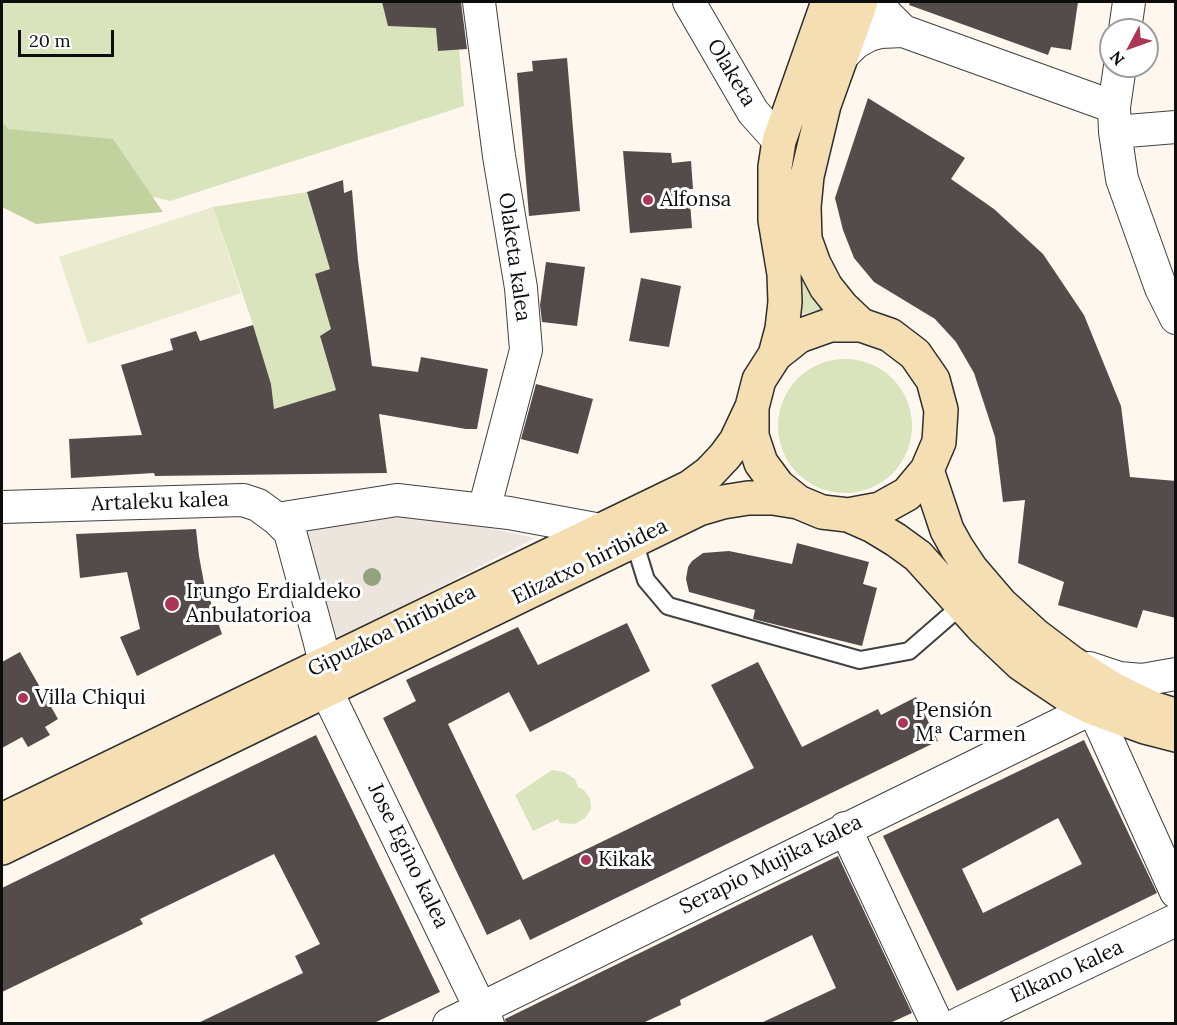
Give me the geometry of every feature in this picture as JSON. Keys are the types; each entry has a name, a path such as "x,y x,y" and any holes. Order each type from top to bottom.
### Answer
{"main road":[{"path":"776,355 785,302 784,274 775,220 775,167 779,141 828,2"},
{"path":"861,2 824,105 807,176 804,207 805,239 814,264 826,287 861,326"},
{"name":"Elizatxo hiribidea","path":"798,502 777,486 761,463 752,436 752,407 759,380 776,355 800,336 830,325 861,326 890,335 915,354 933,380 941,410 939,442 927,470 907,494 880,509 848,515"},
{"name":"Gipuzkoa hiribidea","path":"2,848 601,530 690,487 709,473 736,441 752,407"},
{"path":"927,470 947,530 971,569 1010,612 1072,663 1152,708 1176,715"},
{"name":"Elizatxo hiribidea","path":"326,677 634,541 699,509 748,498 773,498 798,502 822,512 848,515 873,526 918,556 962,605 1021,664 1067,695 1093,708 1145,727 1176,735"},
{"name":"Gipuzkoa hiribidea","path":"2,820 326,677"}],"street":[{"name":"Olaketa kalea","path":"479,2 499,156 521,288 525,350 484,510"},
{"name":"Olaketa","path":"689,2 753,111 779,141"},
{"path":"879,2 885,13 903,31 1114,119 1176,127"},
{"path":"1127,18 1129,2"},
{"path":"843,55 869,35 903,31"},
{"path":"1119,78 1114,119 1122,179 1161,288 1176,318"},
{"name":"Artaleku kalea","path":"2,507 243,500 258,505 290,532 308,595 326,677"},
{"path":"277,519 397,500 484,510 601,530"},
{"path":"1072,663 1119,678 1143,680 1176,674"},
{"name":"Jose Egino kalea","path":"326,677 485,1016"},
{"path":"1093,708 1176,892"},
{"name":"Serapio Mujika kalea","path":"449,1023 485,1016 845,828 1093,708"},
{"path":"845,828 937,1023"},
{"name":"Elkano kalea","path":"958,1023 1176,920"}],"lane":[{"path":"634,541 646,580 668,606 860,660 909,651 962,605"}],"green space":[{"path":"2,2 455,2 464,106 170,201 27,166 2,141"},
{"path":"2,122 8,129 113,139 163,212 36,224 2,207"},
{"path":"307,192 330,269 315,274 331,329 320,337 336,390 274,409 271,384 213,207"},
{"path":"213,207 241,293 88,344 59,257"},
{"path":"800,272 804,282 823,309 800,315"},
{"path":"845,359 871,364 892,379 907,400 912,426 907,452 892,473 871,488 845,493 819,488 798,473 783,452 778,426 783,400 798,379 819,364"},
{"path":"552,770 564,772 575,779 578,787 584,790 590,798 591,809 585,818 575,824 560,823 558,819 533,831 515,795"}],"shaded area":[{"path":"437,516 535,538 333,642 297,532 359,518"}],"building":[{"path":"382,2 461,2 467,49 438,51 436,28 388,26"},
{"path":"910,2 1078,2 1071,50 1051,47 1048,55 909,5"},
{"path":"567,58 580,211 529,216 517,73 533,71 532,61"},
{"path":"868,98 965,158 951,179 994,209 1043,254 1084,315 1121,406 1130,477 1176,481 1176,618 1143,610 1137,628 1058,605 1064,582 1018,563 1025,500 1003,502 995,437 974,373 956,342 935,319 874,282 854,258 843,230 835,198"},
{"name":"Alfonsa","path":"623,151 671,153 672,163 691,161 693,189 689,189 692,228 630,233"},
{"path":"343,180 344,193 352,190 358,260 372,366 418,372 421,357 488,369 477,429 379,414 387,473 155,476 154,473 71,478 69,439 142,435 121,365 173,350 170,339 196,331 200,341 253,325 271,384 274,409 336,390 320,336 331,329 315,274 330,269 307,192"},
{"path":"546,262 585,267 577,326 542,322 540,305"},
{"path":"641,278 681,286 669,347 629,341"},
{"path":"536,384 593,399 578,454 521,439"},
{"name":"Irungo Erdialdeko Anbulatorioa","path":"196,529 204,583 222,634 137,676 120,637 140,629 127,572 80,578 76,534"},
{"path":"797,543 869,562 863,584 877,588 862,646 753,619 755,610 689,592 686,579 688,567 703,553 729,551 792,564"},
{"path":"627,623 650,671 530,732 509,692 448,724 523,880 754,768 711,685 758,662 802,747 878,709 881,715 916,697 938,741 530,940 520,919 487,935 383,718 416,701 406,680 518,627 538,665"},
{"name":"Villa Chiqui","path":"20,652 58,719 45,727 50,735 28,747 22,737 2,748 2,662"},
{"path":"316,735 440,992 374,1023 198,1023 303,973 295,956 320,944 274,854 140,919 143,924 2,992 2,888"},
{"path":"1084,740 1157,893 957,991 883,836","holes":["1058,818 1082,864 983,913 962,869"]},
{"path":"838,856 912,1013 890,1023 761,1023 836,988 812,935 680,1000 681,1005 643,1023 506,1023 505,1019"}],"place":[{"name":"Alfonsa","path":"648,200"},
{"name":"Irungo Erdialdeko Anbulatorioa","path":"172,604"},
{"name":"Villa Chiqui","path":"23,698"},
{"name":"Pensión Mª Carmen","path":"903,723"},
{"name":"Kikak","path":"586,860"}]}
